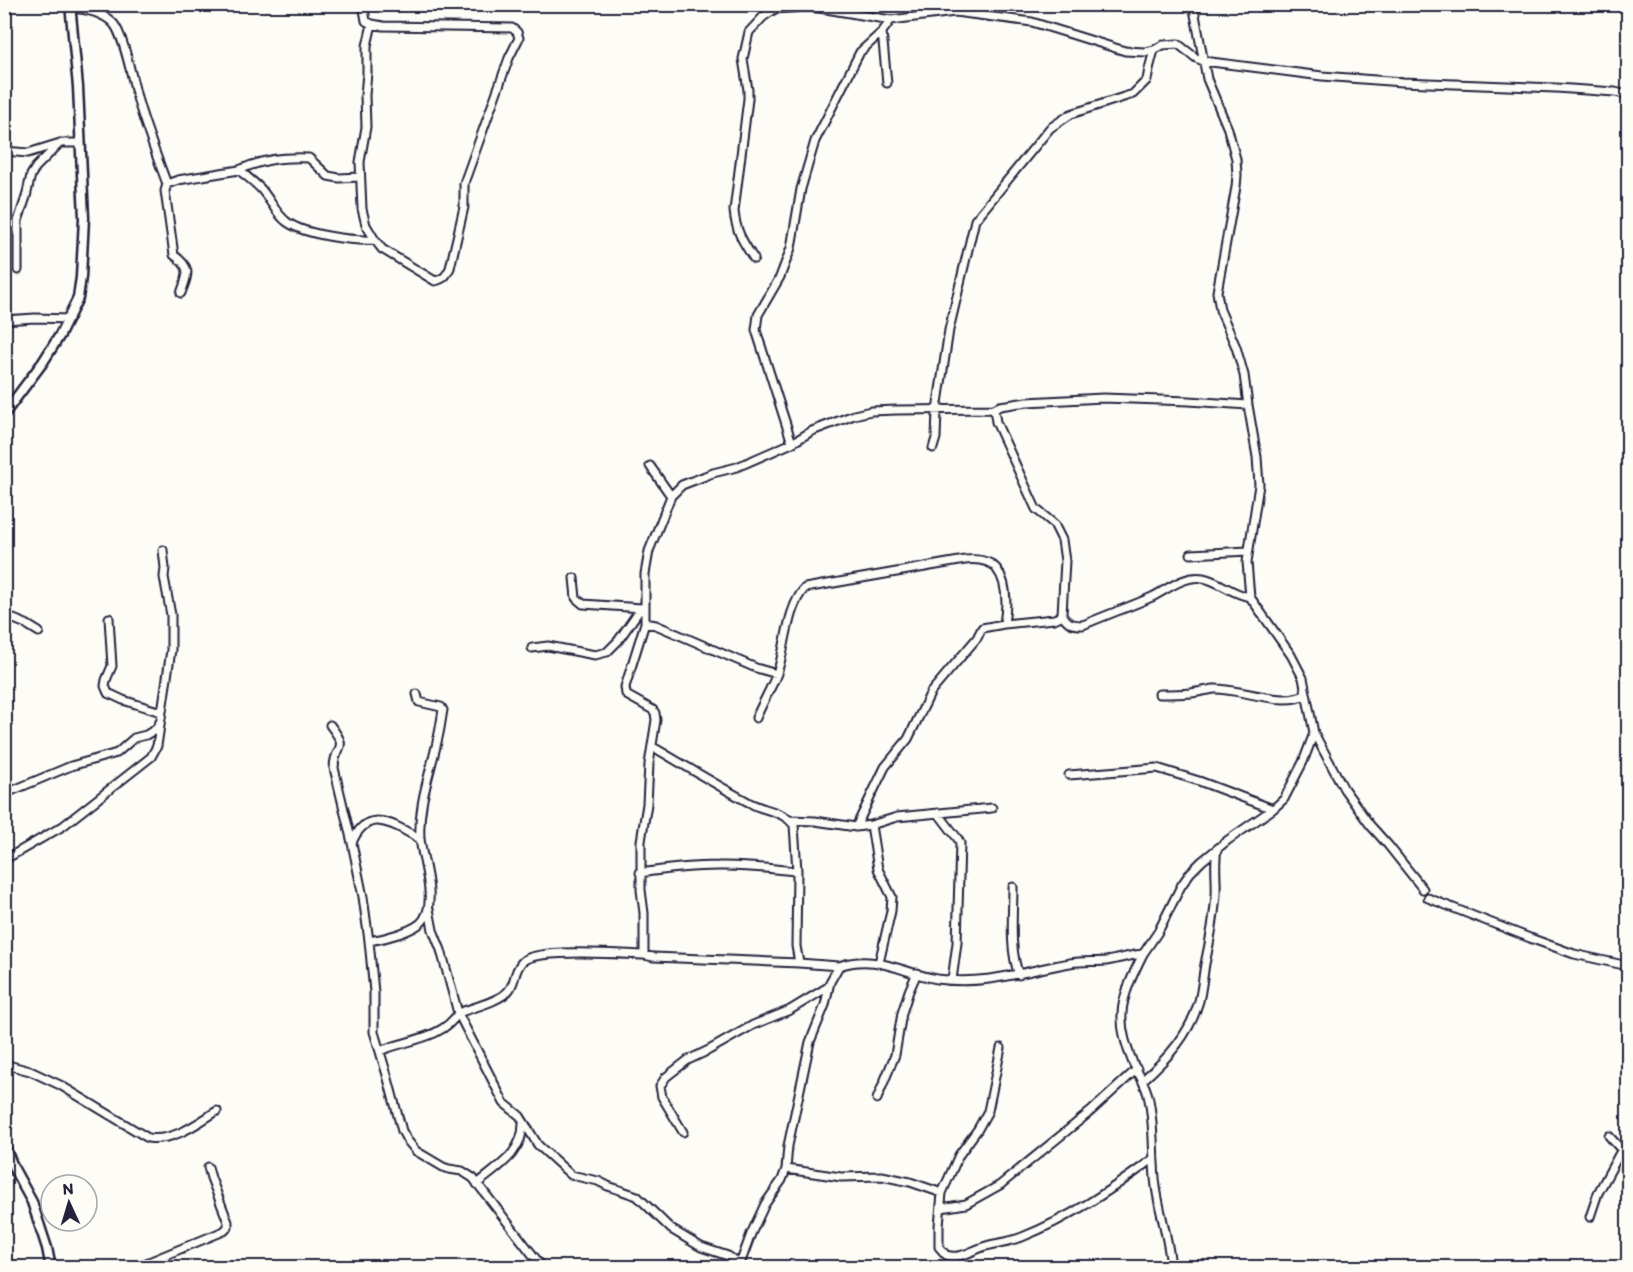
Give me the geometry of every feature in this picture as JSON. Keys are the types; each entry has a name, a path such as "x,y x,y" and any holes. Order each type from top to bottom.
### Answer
{"street":[{"path":"363,4 366,21 372,24 512,28 517,32 519,38 509,58 464,183 464,207 450,268 446,276 435,281 382,249 366,225 362,209 360,162 366,127 367,46 372,24"},
{"path":"1193,4 1207,79 1228,129 1236,159 1236,187 1217,292 1220,310 1241,360 1257,457 1259,485 1247,561 1250,597 1291,655 1303,678 1314,733 1344,789 1370,825 1423,889"},
{"path":"4,414 43,362 69,319 78,298 84,218 78,87 70,6 107,17 116,25 139,104 167,184 165,191 174,255 187,268 187,276 181,293"},
{"path":"754,259 738,234 734,211 748,99 743,59 749,32 763,17 775,9 807,7 891,20 955,12 1032,22 1125,51 1145,52 1163,45 1178,44 1203,61 1322,76 1402,82 1556,88 1629,95"},
{"path":"792,443 756,330 758,315 780,277 792,248 801,189 815,141 860,52 882,32 891,20"},
{"path":"882,32 887,83"},
{"path":"933,448 949,330 975,220 1050,128 1071,114 1133,94 1147,80 1154,50"},
{"path":"4,151 28,153 60,143 80,144"},
{"path":"18,270 18,221 31,175 60,143"},
{"path":"167,184 178,180 239,170 257,162 289,158 309,158 328,176 360,177"},
{"path":"239,170 261,190 286,222 340,238 375,240"},
{"path":"4,320 69,319"},
{"path":"644,955 644,913 640,890 641,841 656,720 655,713 626,694 625,687 645,623 643,608 649,551 671,496 682,485 737,467 792,443 812,431 871,411 994,409 1027,402 1103,398 1248,405"},
{"path":"994,409 996,422 1036,509 1053,524 1062,540 1065,561 1062,614 1067,622 1073,625 1083,625 1184,580 1197,578 1205,578 1239,595 1250,597"},
{"path":"650,466 671,496"},
{"path":"4,860 63,826 151,758 158,746 171,650 171,615 164,577 163,550"},
{"path":"1191,554 1248,551"},
{"path":"756,718 777,674 786,634 799,594 809,586 821,586 974,559 996,567 1001,579 1006,608 1004,624"},
{"path":"574,578 576,598 583,604 643,608"},
{"path":"532,648 548,646 595,655 602,654 618,641 643,608"},
{"path":"856,827 885,767 908,739 931,692 977,639 982,628 1054,619 1062,614"},
{"path":"4,615 39,632"},
{"path":"109,618 112,666 105,686 108,693 161,712"},
{"path":"645,623 756,668 777,674"},
{"path":"1159,694 1191,693 1216,689 1275,699 1301,697 1306,694"},
{"path":"417,694 419,702 441,706 443,710 425,788 420,819 420,839 428,882 429,909 433,930 441,950 458,1013 504,1103 523,1120 538,1145 571,1175 597,1181 637,1196 671,1229 701,1247 728,1256 741,1266 751,1234 765,1204 782,1180 786,1169 788,1146 810,1042 825,1005 828,987 839,966"},
{"path":"4,794 71,766 117,753 134,738 156,729 160,722"},
{"path":"330,725 341,742 334,768 363,897 374,992 373,1024 402,1131 420,1154 443,1167 457,1169 468,1174 543,1268"},
{"path":"1171,1268 1170,1250 1163,1225 1153,1159 1152,1114 1147,1088 1128,1047 1122,1025 1122,1013 1128,990 1143,954 1158,932 1190,873 1238,832 1280,803 1289,791 1314,733"},
{"path":"653,747 754,805 782,815 794,825 797,871 796,946 799,963"},
{"path":"1069,775 1157,768 1273,809"},
{"path":"790,820 856,827 872,825 897,817 992,808"},
{"path":"938,813 960,843 957,943 952,980"},
{"path":"352,843 355,834 371,821 395,825 420,839"},
{"path":"872,825 878,869 892,897 879,963"},
{"path":"1143,1080 1175,1049 1199,1003 1212,928 1217,849"},
{"path":"640,873 673,868 718,866 797,871"},
{"path":"1013,887 1013,943 1018,975"},
{"path":"1428,898 1563,950 1629,966"},
{"path":"369,941 416,927 423,922 429,909"},
{"path":"380,1051 393,1045 414,1041 444,1028 453,1021 458,1013 490,1002 509,990 516,969 521,962 535,955 574,953 644,955 839,966 855,962 879,963 935,978 952,980 996,979 1070,963 1105,961 1143,954"},
{"path":"877,1099 895,1055 902,1013 917,973"},
{"path":"683,1132 662,1097 660,1086 666,1077 688,1060 753,1025 790,1010 828,987"},
{"path":"1001,1048 988,1111 959,1155 942,1193 939,1247 946,1255 959,1256 1019,1238 1050,1225 1106,1193 1153,1159"},
{"path":"4,1064 30,1071 60,1085 148,1137 156,1139 173,1136 217,1111"},
{"path":"941,1208 966,1204 1000,1185 1090,1112 1137,1069"},
{"path":"477,1184 508,1160 516,1149 521,1137 523,1120"},
{"path":"1609,1136 1629,1157"},
{"path":"1590,1217 1598,1193 1629,1138"},
{"path":"4,1145 32,1202 51,1268"},
{"path":"134,1268 224,1231 228,1227 208,1167"},
{"path":"786,1169 841,1177 882,1176 910,1182 942,1193"}]}
